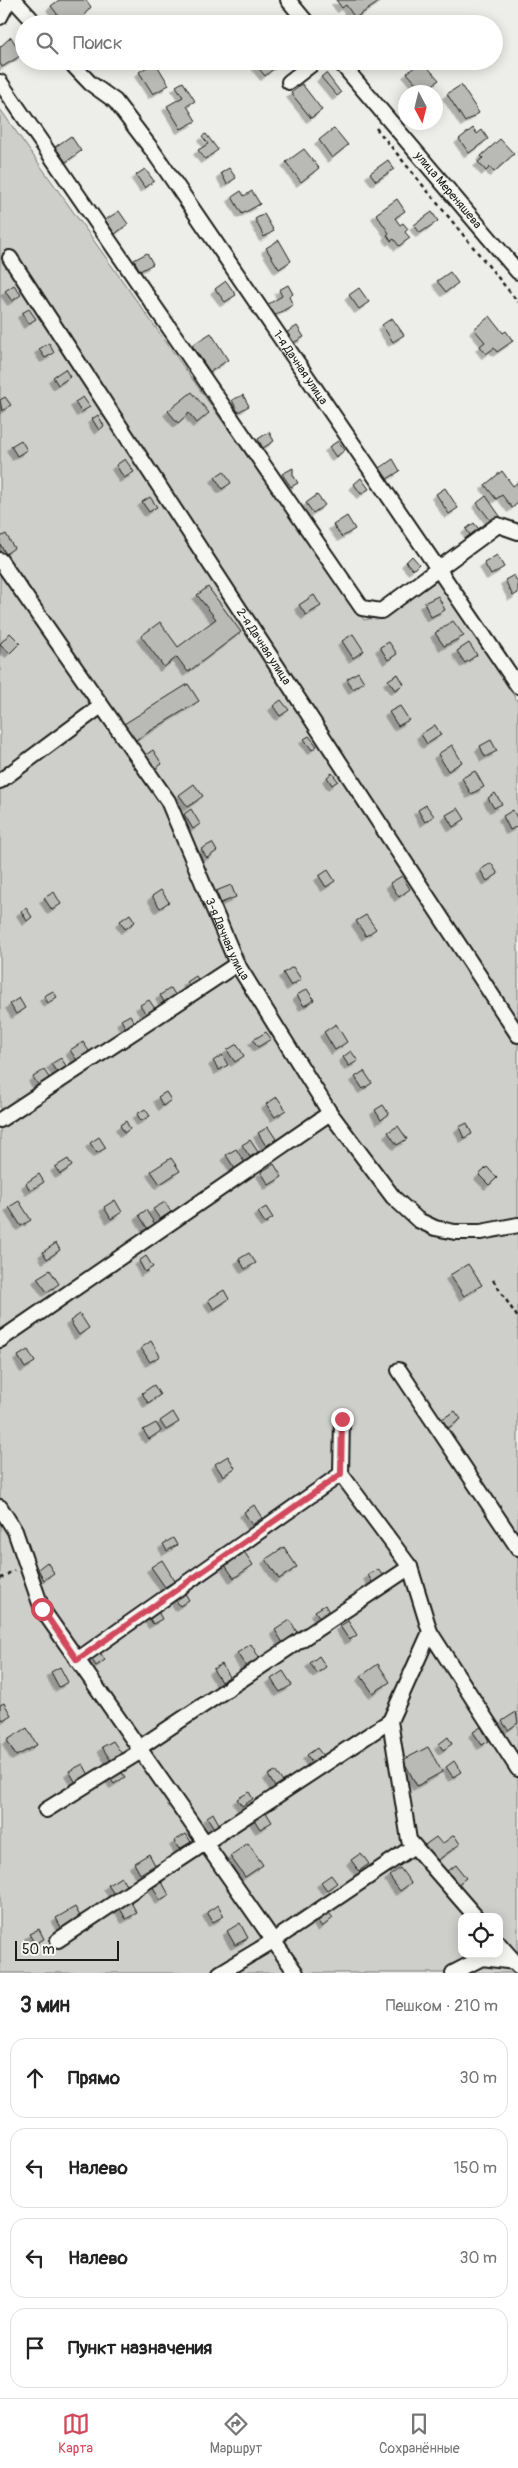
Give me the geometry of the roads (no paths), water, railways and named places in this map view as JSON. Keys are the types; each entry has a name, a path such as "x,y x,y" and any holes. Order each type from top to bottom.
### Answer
{"street":[{"path":"288,0 300,15"},
{"path":"0,17 16,1 28,15"},
{"name":"1-я Дачная улица","path":"78,70 90,83 115,101 153,151 518,686"},
{"path":"289,82 304,70"},
{"name":"улица Мереняшева","path":"347,70 518,272"},
{"path":"0,82 362,608 381,611 498,525 518,532"},
{"name":"2-я Дачная улица","path":"10,258 518,1035"},
{"name":"3-я Дачная улица","path":"0,560 168,801 237,964 330,1114 393,1197 418,1220 435,1228 455,1232 481,1232 518,1226"},
{"path":"0,781 101,706"},
{"path":"0,1120 237,964"},
{"path":"0,1340 330,1114"},
{"path":"398,1370 518,1548"},
{"path":"342,1419 341,1474 410,1567 430,1632 518,1769"},
{"path":"77,1660 341,1474"},
{"path":"0,1508 15,1531 42,1609 296,1973"},
{"path":"46,1810 140,1750 410,1567"},
{"path":"58,1940 390,1721 430,1632"},
{"path":"390,1721 409,1840 473,1913"},
{"path":"220,1973 273,1941 414,1846"},
{"path":"503,1949 516,1964"},
{"path":"453,1973 482,1958 516,1964"}]}
